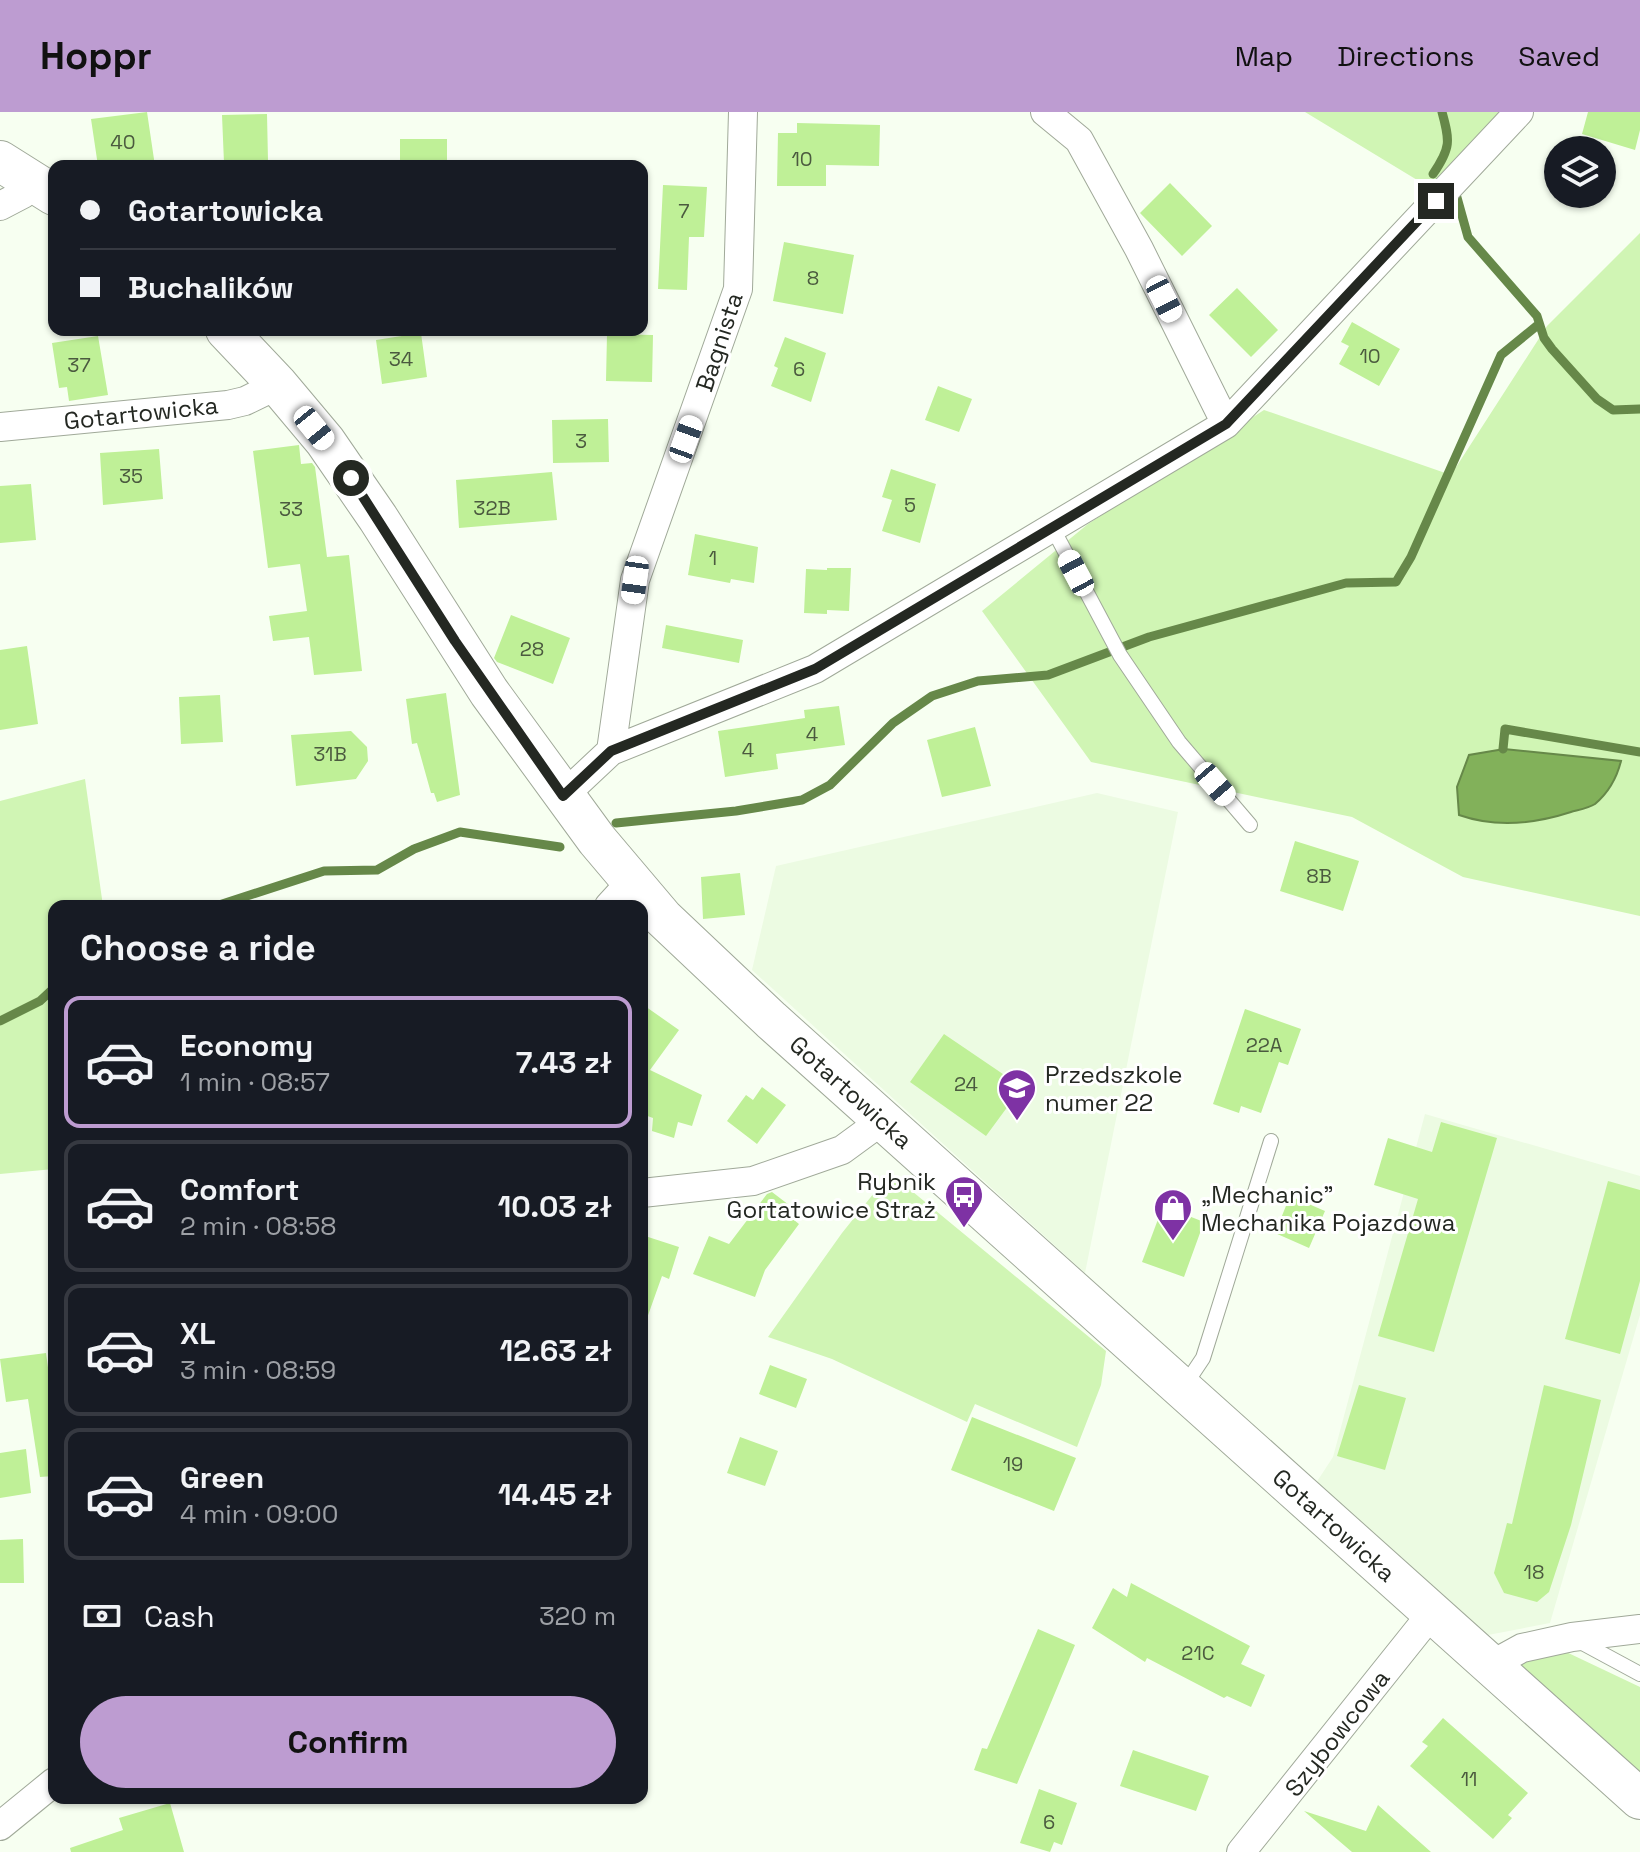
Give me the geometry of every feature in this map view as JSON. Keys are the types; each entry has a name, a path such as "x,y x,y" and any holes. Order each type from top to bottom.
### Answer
{"street":[{"name":"Bagnista","path":"611,751 635,580 738,289 743,112"},
{"path":"1045,112 1079,140 1139,249 1226,424"},
{"path":"563,796 611,751 815,669 1226,424 1519,112"},
{"path":"0,161 45,189"},
{"path":"0,206 23,194 45,189"},
{"name":"Gotartowicka","path":"232,336 278,385 351,478 455,641 563,796 620,894"},
{"name":"Gotartowicka","path":"0,427 228,405 245,401 278,385"},
{"name":"Gotartowicka","path":"648,910 663,918 715,969 1640,1799"},
{"path":"648,1192 753,1181 842,1150 883,1120"},
{"name":"Szybowcowa","path":"1241,1852 1432,1613"},
{"path":"1491,1665 1522,1648 1572,1637 1640,1629"},
{"path":"0,1826 48,1787"}],"lane":[{"path":"1052,527 1117,649 1179,742 1250,825"},
{"path":"1182,1389 1203,1358 1271,1141"},
{"path":"1572,1637 1640,1674"}],"shaded area":[{"path":"1305,112 1500,112 1432,189"},
{"path":"1640,233 1640,916 1463,877 1352,817 1091,762 982,611 1088,524 1264,410 1451,475 1547,326"},
{"path":"1504,749 1621,761 1608,790 1587,808 1515,823 1487,822 1459,815 1457,787 1469,755"},
{"path":"85,779 102,900 48,900 48,1170 0,1174 0,801"},
{"name":"Przedszkole numer 22","path":"1097,793 1178,812 1085,1273 752,970 776,866"},
{"path":"1425,1114 1640,1176 1640,1315 1550,1623 1488,1635 1316,1483 1333,1457"},
{"path":"890,1173 1106,1351 1101,1385 1077,1447 975,1404 967,1422 832,1359 768,1337 842,1233"},
{"path":"1562,1650 1640,1687 1640,1787 1521,1672 1520,1659"}],"building":[{"path":"147,112 154,160 97,160 91,119"},
{"path":"1588,112 1640,112 1635,150 1616,144 1616,136 1582,134"},
{"path":"267,114 268,160 224,160 222,115"},
{"path":"797,123 880,125 879,166 826,165 826,186 777,186 778,133 797,133"},
{"path":"400,139 447,139 447,160 400,160"},
{"path":"1170,183 1212,226 1182,256 1140,213"},
{"path":"663,185 707,187 704,237 689,237 687,290 658,289"},
{"path":"784,242 854,255 843,314 773,301"},
{"path":"1237,288 1278,330 1251,357 1209,315"},
{"path":"1352,322 1400,349 1379,386 1339,364 1349,346 1341,342"},
{"path":"653,335 652,382 606,381 607,336"},
{"path":"98,336 108,395 69,401 67,387 59,388 52,343"},
{"path":"421,336 427,377 382,384 376,340"},
{"path":"785,337 826,353 811,402 771,386 778,368 774,366"},
{"path":"938,386 972,399 959,432 925,420"},
{"path":"608,419 609,462 553,463 552,420"},
{"path":"299,445 301,464 312,463 315,467 327,557 349,555 362,671 314,675 309,637 273,641 269,616 307,611 300,564 268,568 253,451"},
{"path":"159,449 163,499 103,505 100,453"},
{"path":"891,469 936,484 920,543 882,531 892,500 882,497"},
{"path":"552,472 557,520 459,528 456,480"},
{"path":"31,484 36,540 0,543 0,486"},
{"path":"695,534 758,547 754,583 731,579 730,583 688,575"},
{"path":"851,568 849,611 804,613 806,569"},
{"path":"511,615 570,638 553,684 497,662 494,658"},
{"path":"666,625 743,640 739,663 662,648"},
{"path":"27,646 38,724 0,730 0,650"},
{"path":"446,693 460,795 437,802 434,793 431,793 417,743 412,744 406,699"},
{"path":"220,695 223,742 181,744 179,697"},
{"path":"839,706 845,745 776,754 778,769 725,777 718,731 805,718 804,710"},
{"path":"975,727 991,786 942,797 927,740"},
{"path":"351,731 367,747 368,761 356,779 296,786 291,735"},
{"path":"1295,841 1359,861 1343,911 1280,891"},
{"path":"740,873 745,915 703,919 701,877"},
{"path":"648,1008 679,1030 650,1070 702,1095 692,1126 678,1122 674,1138 652,1131 653,1118 648,1116"},
{"path":"1245,1009 1301,1029 1288,1065 1279,1062 1261,1113 1241,1106 1239,1113 1213,1104"},
{"path":"944,1034 1022,1087 986,1136 910,1082"},
{"path":"762,1087 786,1105 757,1144 727,1121 746,1095 753,1100"},
{"path":"1441,1122 1497,1138 1434,1352 1378,1336 1418,1199 1374,1185 1388,1138 1432,1152"},
{"path":"1608,1181 1640,1190 1640,1281 1620,1354 1565,1339"},
{"path":"772,1192 789,1205 784,1212 799,1224 765,1270 755,1297 693,1274 709,1236 729,1244 767,1194"},
{"path":"1290,1196 1325,1211 1309,1248 1275,1233"},
{"name":"„Mechanic” Mechanika Pojazdowa","path":"1163,1206 1204,1222 1184,1277 1142,1262"},
{"path":"648,1237 679,1247 669,1279 662,1276 648,1315"},
{"path":"46,1353 48,1476 40,1477 28,1399 6,1402 0,1359"},
{"path":"770,1365 807,1379 796,1408 759,1394"},
{"path":"1359,1385 1406,1398 1385,1470 1337,1456"},
{"path":"1544,1385 1601,1400 1571,1525 1549,1592 1537,1602 1504,1593 1494,1573 1507,1523 1512,1524"},
{"path":"972,1417 1076,1458 1054,1511 951,1470"},
{"path":"740,1437 778,1451 765,1486 727,1473"},
{"path":"26,1449 31,1493 0,1498 0,1453"},
{"path":"23,1539 24,1583 0,1583 0,1540"},
{"path":"1131,1583 1250,1646 1241,1664 1265,1675 1251,1707 1227,1696 1224,1698 1147,1658 1145,1662 1092,1628 1113,1588 1127,1597"},
{"path":"1038,1629 1075,1645 1017,1784 974,1770 982,1748 987,1749"},
{"path":"1443,1718 1528,1793 1508,1815 1512,1818 1493,1839 1410,1766 1428,1746 1422,1742"},
{"path":"1133,1750 1209,1776 1196,1811 1120,1786"},
{"path":"1039,1789 1077,1803 1062,1845 1054,1842 1050,1852 1020,1843"},
{"path":"170,1804 184,1852 71,1852 70,1848 123,1830 119,1818"},
{"path":"1378,1805 1431,1852 1352,1852 1304,1811 1366,1831"}],"waterway":[{"path":"1433,174 1447,144 1442,112"},
{"path":"1456,194 1468,237 1537,316 1544,338 1552,349 1597,399 1613,410 1640,409"},
{"path":"616,823 736,811 802,800 830,785 893,723 932,696 978,681 1048,675 1149,637 1346,583 1396,582 1411,557 1501,355 1539,324"},
{"path":"1503,749 1505,729 1640,752"},
{"path":"235,900 324,871 377,870 414,849 460,832 560,847"},
{"path":"0,1021 40,1001 48,994"}],"place":[{"name":"Przedszkole numer 22","path":"1017,1122"},
{"name":"Rybnik Gortatowice Straż","path":"964,1229"},
{"name":"„Mechanic” Mechanika Pojazdowa","path":"1173,1242"}],"route":[{"path":"351,478 455,641 563,796 611,751 815,669 1226,424 1436,201"}]}
